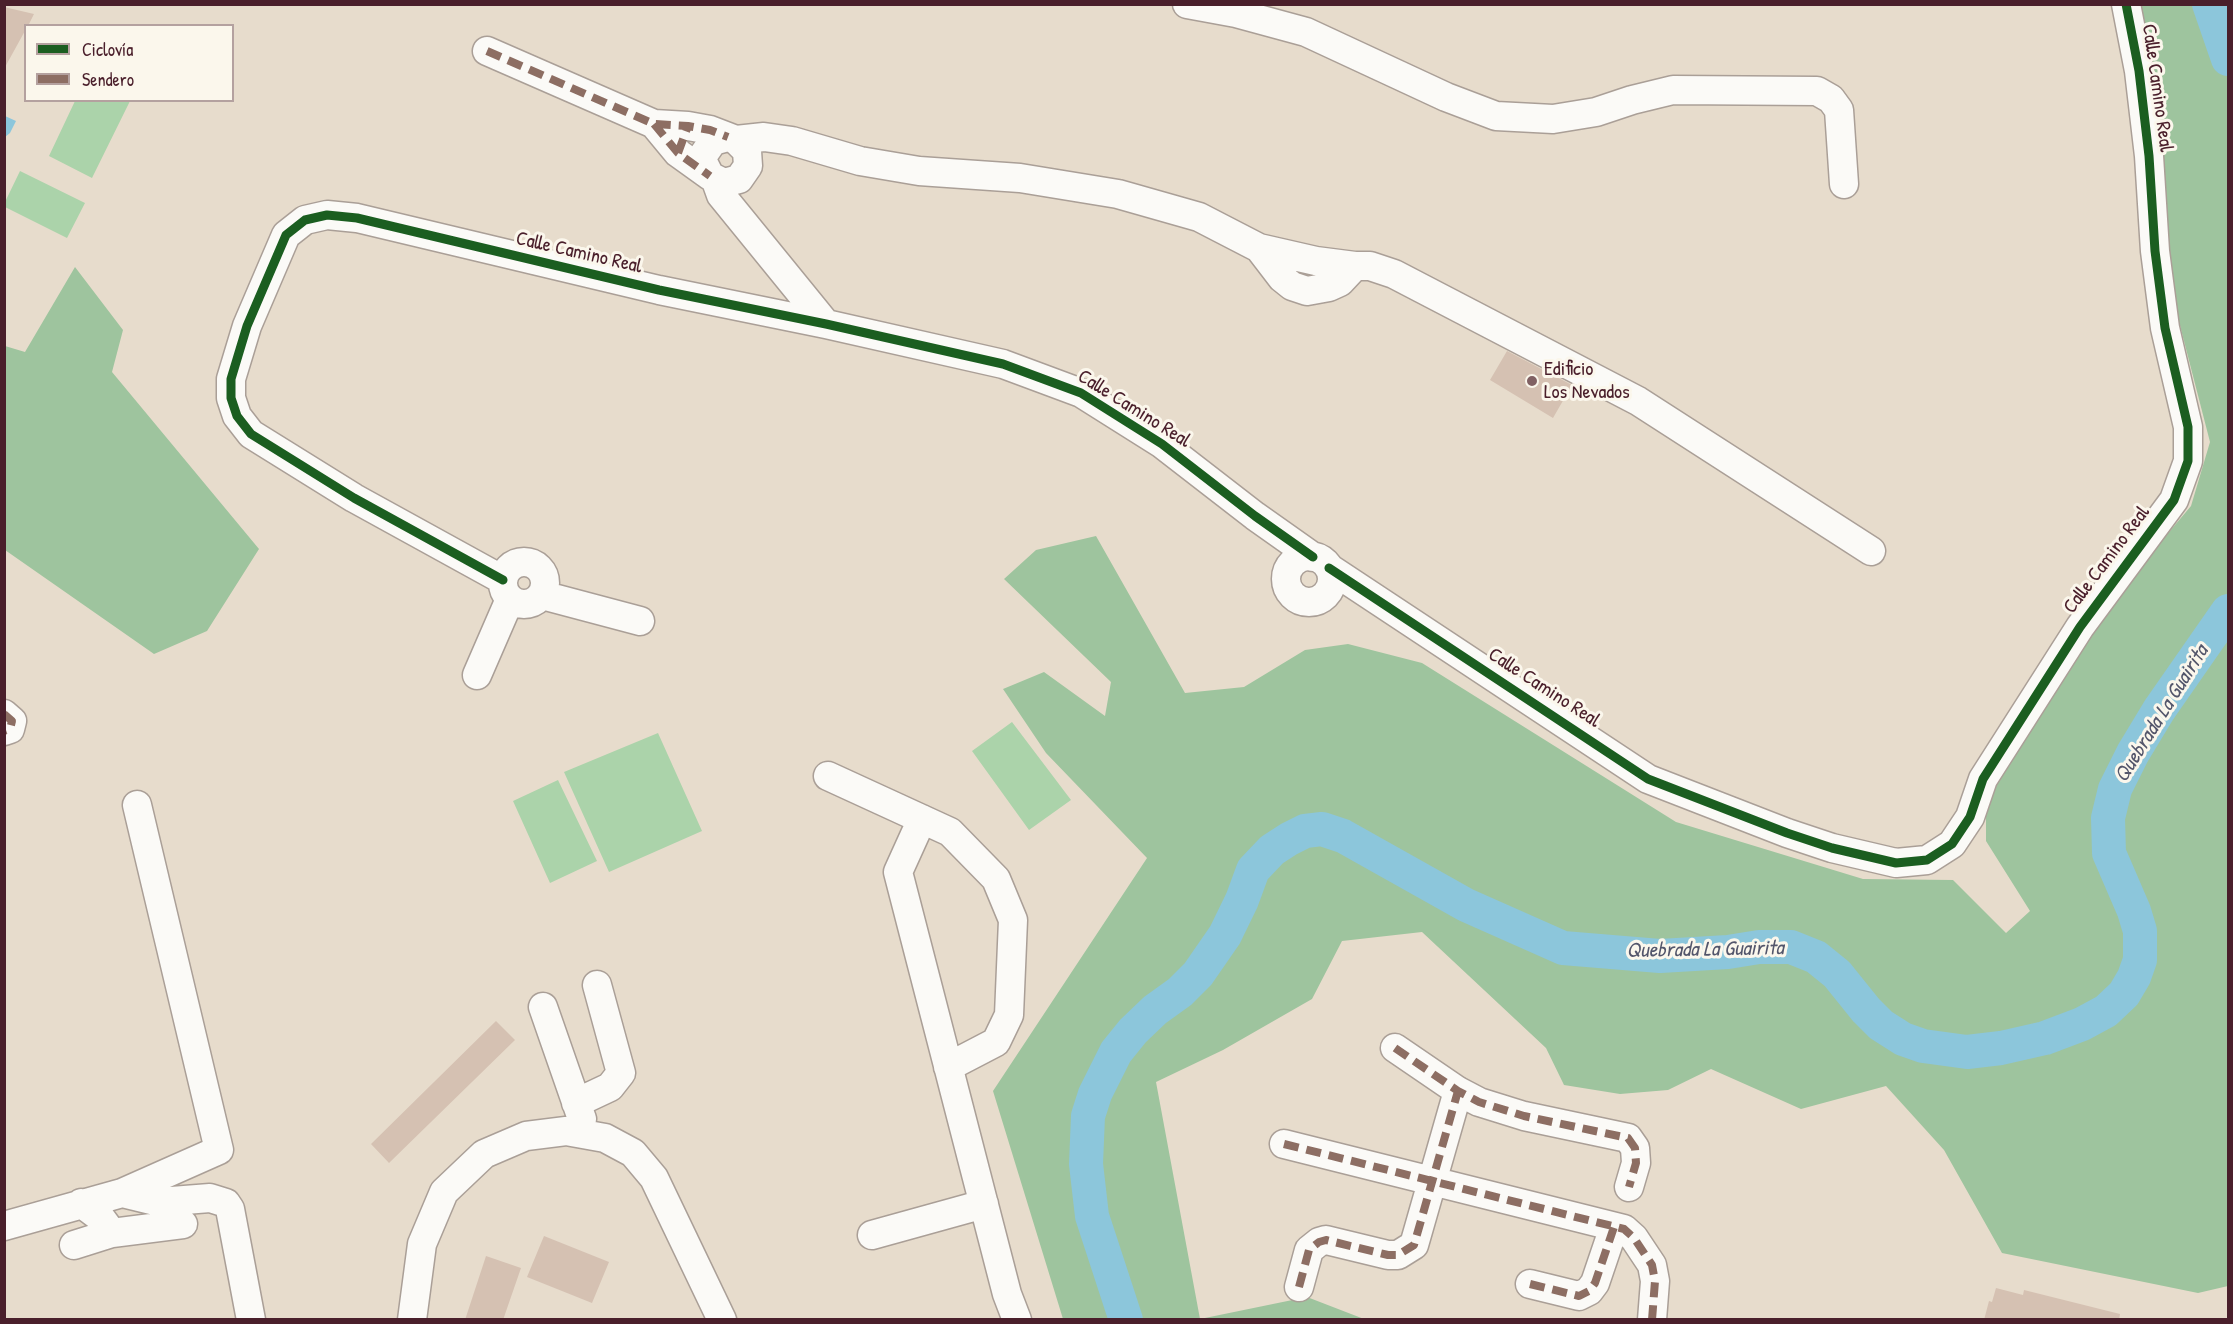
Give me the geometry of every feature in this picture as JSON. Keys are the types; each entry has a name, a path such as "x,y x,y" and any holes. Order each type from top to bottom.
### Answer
{"street":[{"path":"1187,4 1236,13 1306,32 1446,98 1496,116 1553,119 1596,112 1673,90 1817,92 1831,99 1839,110 1844,184"},
{"name":"Calle Camino Real","path":"542,595 531,604 516,603 506,590 251,434 237,416 231,398 231,379 246,326 286,235 305,220 327,215 357,218 659,290 826,324 1003,364 1081,393 1162,444 1255,516 1385,606 1648,779 1698,800 1832,848 1896,863 1927,860 1952,844 1970,817 1983,779 2079,627 2174,500 2188,461 2188,427 2165,328 2155,251 2139,71 2126,4"},
{"path":"487,51 654,124 710,130 742,144 747,151 743,222"},
{"path":"654,124 678,153 713,179 732,182 792,141"},
{"path":"678,153 688,126"},
{"path":"826,324 721,195 703,162 704,154 713,141 764,137 792,141 860,161 919,171 1020,178 1118,194 1199,217 1259,248 1316,261 1355,267 1370,266 1409,280 1638,401 1871,551"},
{"name":"Calle Camino Real","path":"1255,516 1289,590 1295,597 1305,602 1385,606"},
{"path":"1289,590 1288,570 1294,562 1304,557 1321,562 1332,577 1330,588 1324,597 1315,602"},
{"path":"477,675 506,590 505,573 517,563 532,563 543,573 545,588 542,595 640,621"},
{"path":"4,714 12,721 10,729 4,731"},
{"path":"828,776 950,831 996,879 1013,920 1009,1015 996,1042 948,1067"},
{"path":"4,1226 122,1193 219,1150 138,805"},
{"path":"922,819 898,872 1007,1294 1017,1320"},
{"path":"576,1102 610,1087 624,1086 597,985"},
{"path":"543,1007 586,1135"},
{"path":"1395,1048 1458,1091 1503,1110 1628,1138 1635,1148 1636,1163 1629,1187"},
{"path":"1299,1287 1309,1250 1319,1242 1326,1240 1388,1256 1398,1255 1410,1249 1416,1241 1458,1091"},
{"path":"412,1320 422,1244 444,1192 484,1154 526,1136 567,1131 605,1138 633,1153 654,1178 722,1320"},
{"path":"1284,1144 1623,1229 1634,1238 1652,1265 1654,1281 1652,1320"},
{"path":"122,1193 159,1202 210,1197 226,1203 230,1209 251,1320"},
{"path":"81,1203 101,1218 112,1233"},
{"path":"872,1235 984,1204"},
{"path":"74,1245 112,1233 183,1224"},
{"path":"1530,1284 1579,1296 1589,1291 1614,1227"}],"green space":[{"path":"2139,5 2222,5 2228,22 2228,1286 2198,1293 2002,1253 1944,1150 1886,1086 1801,1109 1711,1069 1668,1090 1620,1094 1564,1085 1546,1048 1422,932 1342,941 1312,999 1223,1050 1156,1082 1200,1319 1063,1319 993,1091 1147,858 1046,753 1003,689 1044,672 1105,716 1111,682 1004,579 1036,550 1096,536 1185,693 1244,687 1305,650 1348,644 1422,663 1676,822 1863,879 1953,880 2006,933 2030,911 1986,841 1986,797 2120,590 2191,506 2210,442 2175,306"},
{"path":"75,102 130,102 92,178 49,156"},
{"path":"20,171 85,203 67,238 5,207 5,202"},
{"path":"75,267 123,330 112,372 259,549 207,631 154,654 5,550 5,346 25,352"},
{"path":"1012,722 1071,800 1029,830 972,751"},
{"path":"658,733 702,831 609,872 564,772"},
{"path":"558,780 597,861 550,883 513,801"},
{"path":"1307,1297 1364,1319 1200,1319"}],"water":[{"path":"5,116 16,121 10,133 5,137"}],"building":[{"path":"4,7 34,14 29,24 24,24 24,33 4,69"},
{"name":"Edificio Los Nevados","path":"1507,351 1572,385 1553,418 1490,380"},
{"path":"496,1021 515,1040 389,1163 371,1144"},
{"path":"544,1236 609,1262 592,1303 527,1277"},
{"path":"486,1256 521,1268 503,1320 465,1320"},
{"path":"1996,1288 2023,1295 2024,1290 2120,1314 2119,1320 1984,1320 1989,1301 1992,1302"}],"waterway":[{"name":"Quebrada La Guairita","path":"2209,4 2228,59"},
{"name":"Quebrada La Guairita","path":"1126,1320 1092,1216 1086,1164 1088,1116 1095,1094 1116,1052 1133,1031 1198,974 1225,935 1253,870 1272,850 1289,839 1305,831 1322,829 1343,836 1466,905 1563,948 1660,956 1728,952 1759,947 1791,947 1816,957 1837,974 1881,1025 1903,1039 1923,1046 1967,1052 2001,1048 2045,1038 2082,1024 2106,1011 2124,994 2134,977 2140,960 2140,931 2134,911 2109,853 2108,818 2115,789 2159,710 2228,611"}],"marked path":[{"path":"487,51 654,124 688,126 710,130 728,137"},
{"path":"654,124 678,153 710,176"},
{"path":"678,153 688,126"},
{"path":"4,714 12,721 10,729 4,731"},
{"path":"1395,1048 1458,1091 1479,1102 1524,1116 1628,1138 1635,1148 1636,1163 1629,1187"},
{"path":"1299,1287 1309,1250 1319,1242 1326,1240 1388,1255 1398,1255 1414,1245 1458,1091"},
{"path":"1284,1144 1624,1229 1634,1238 1652,1265 1655,1281 1652,1320"},
{"path":"1530,1284 1579,1296 1589,1291 1595,1283 1614,1227"}],"cycle path":[{"path":"1329,568 1648,779 1787,833 1832,848 1896,863 1927,860 1952,844 1970,817 1983,779 2080,627 2174,500 2188,461 2188,427 2165,328 2155,251 2149,156 2139,71 2126,4"},
{"path":"503,580 354,498 251,434 237,416 231,398 231,379 247,326 286,235 305,220 327,215 357,218 659,290 826,324 1003,364 1081,393 1162,444 1255,516 1313,557"}],"place":[{"name":"Edificio Los Nevados","path":"1532,381"}]}
